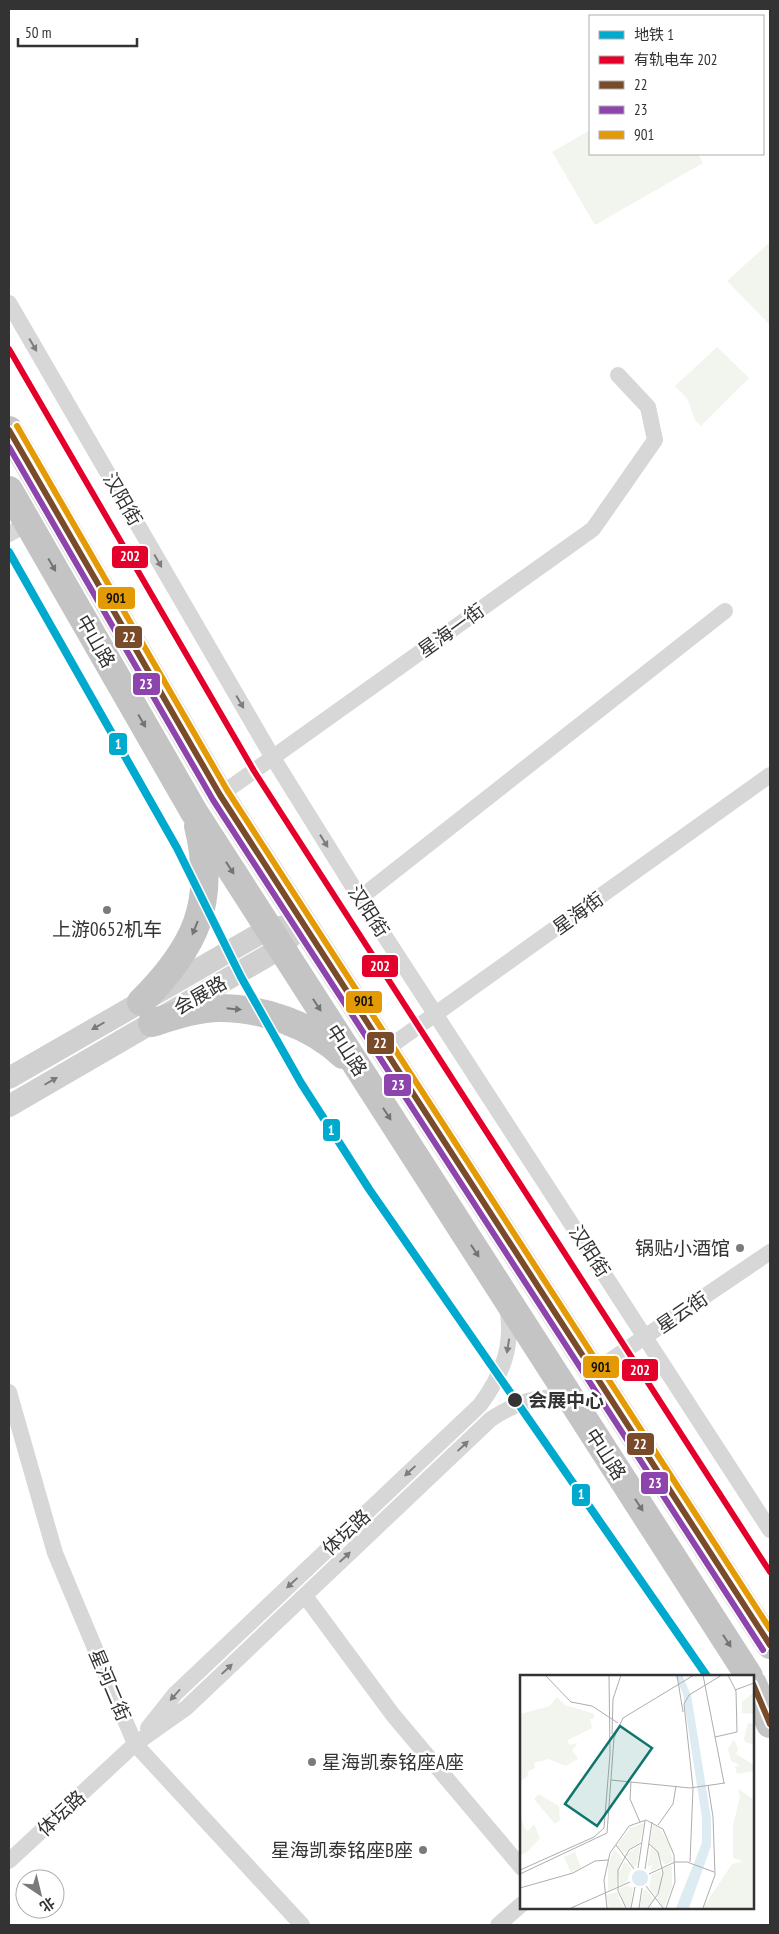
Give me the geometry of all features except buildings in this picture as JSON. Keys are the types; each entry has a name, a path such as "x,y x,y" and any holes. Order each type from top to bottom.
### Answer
{"highway":[{"name":"中山路","path":"9,430 220,796 770,1645"},
{"name":"中山路","path":"9,490 18,528 194,812 748,1675"},
{"path":"146,1012 195,931 204,903 202,845 194,812"},
{"path":"146,1012 184,1013 219,1008 248,1010 277,1017 308,1030 336,1049 361,1073"},
{"path":"754,1686 770,1724"}],"main road":[{"name":"会展路","path":"9,1078 146,1012 303,923"},
{"name":"会展路","path":"9,1106 146,1012"}],"street":[{"name":"汉阳街","path":"9,303 273,758 360,898 770,1530"},
{"name":"星海一街","path":"220,796 593,529 656,440 648,406 618,375"},
{"path":"360,898 725,611"},
{"name":"星海街","path":"385,1050 770,775"},
{"name":"星云街","path":"593,1372 770,1252"},
{"name":"体坛路","path":"135,1744 175,1694 480,1405 494,1386 504,1366 509,1344 510,1322 505,1298"},
{"name":"星河二街","path":"9,1392 55,1553 135,1744 302,1925"},
{"name":"体坛路","path":"9,1861 135,1744 186,1708 491,1419 513,1405 532,1398 553,1396 570,1399"},
{"path":"308,1600 393,1715 520,1866"},
{"path":"498,1925 520,1906"}],"shaded area":[{"path":"589,131 589,155 699,155 703,163 595,225 552,152"},
{"path":"770,242 770,325 727,281"},
{"path":"717,347 749,378 701,426 695,420 687,398 675,386"}],"metro line":[{"name":"1","path":"9,552 177,848 241,977 301,1083 369,1189 706,1675"}],"tram line":[{"name":"202","path":"9,349 254,771 770,1572"}],"transit line":[{"name":"901","path":"17,426 227,790 770,1629"},
{"name":"22","path":"9,430 220,795 770,1645"},
{"name":"23","path":"9,447 213,800 763,1650"},
{"name":"22","path":"754,1686 770,1724"}],"place":[{"name":"上游0652机车","path":"107,910"},
{"name":"锅贴小酒馆","path":"740,1248"},
{"name":"会展中心","path":"515,1400"},
{"name":"星海凯泰铭座A座","path":"312,1762"},
{"name":"星海凯泰铭座B座","path":"423,1850"}]}
